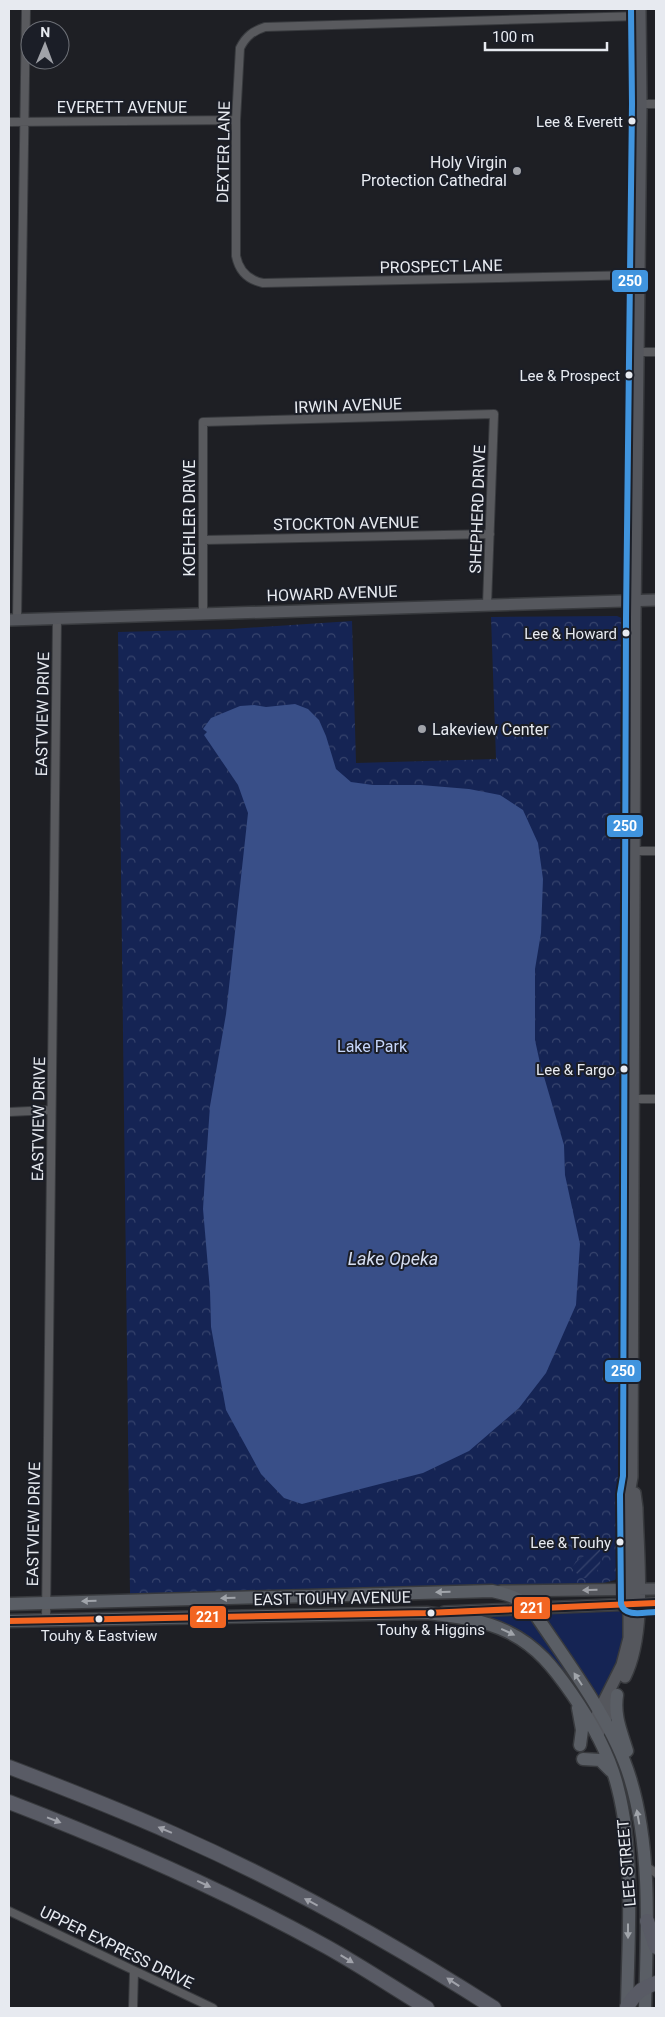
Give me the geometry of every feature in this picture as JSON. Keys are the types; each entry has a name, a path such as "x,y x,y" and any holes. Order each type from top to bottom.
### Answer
{"highway":[{"path":"9,1767 175,1834 260,1874 429,1967 494,2008"},
{"path":"9,1802 152,1860 225,1894 329,1948 427,2008"},
{"path":"647,1921 656,1947"},
{"path":"627,2008 636,1993 651,1984"}],"main road":[{"path":"598,1723 622,1665 629,1638 634,1604 637,1508 632,1477 635,601 640,12"},
{"name":"HOWARD AVENUE","path":"13,620 656,600"},
{"name":"EAST TOUHY AVENUE","path":"9,1604 492,1591 656,1589"},
{"path":"492,1591 520,1599 531,1608 598,1723"},
{"path":"634,1604 639,1630"},
{"name":"EAST TOUHY AVENUE","path":"9,1621 159,1616 427,1613 634,1604 656,1605"},
{"path":"598,1723 617,1695 632,1659 644,1617 656,1605"},
{"path":"427,1613 485,1624 518,1637 549,1662 575,1698 598,1723"},
{"path":"617,1695 615,1706 616,1722 632,1766 630,1778"},
{"path":"575,1698 581,1725 580,1745"},
{"name":"LEE STREET","path":"598,1723 620,1799 628,1856 627,2008"},
{"name":"LEE STREET","path":"598,1723 616,1742 630,1778 639,1817 644,1865 651,1984 645,2008"},
{"path":"583,1760 600,1760 613,1772"}],"street":[{"path":"13,620 26,9"},
{"name":"DEXTER LANE","path":"246,276 237,264 236,256 236,120 240,48 254,31 265,27 640,12"},
{"path":"640,104 656,104"},
{"name":"EVERETT AVENUE","path":"9,122 236,120"},
{"name":"PROSPECT LANE","path":"246,276 252,281 263,284 639,275"},
{"path":"638,352 656,352"},
{"name":"IRWIN AVENUE","path":"203,422 494,414"},
{"name":"SHEPHERD DRIVE","path":"487,606 494,414"},
{"name":"KOEHLER DRIVE","path":"203,422 203,613"},
{"name":"STOCKTON AVENUE","path":"203,540 490,534"},
{"name":"EASTVIEW DRIVE","path":"46,1620 57,619"},
{"path":"634,851 656,851"},
{"path":"633,1099 656,1099"},
{"path":"9,1112 52,1110"},
{"path":"644,1865 656,1873"},
{"name":"UPPER EXPRESS DRIVE","path":"9,1911 213,2008"},
{"path":"133,2008 134,1971"}],"green space":[{"name":"Lake Park","path":"617,616 626,620 620,1292 623,1571 615,1580 600,1584 130,1594 118,632 231,629 352,621 356,763 496,759 491,617"},
{"path":"599,1547 601,1558 595,1574 586,1578 580,1577 572,1568 576,1561"},
{"path":"625,1608 623,1646 616,1666 600,1699 598,1699 541,1613"},
{"path":"526,1610 592,1707 591,1711 587,1710 560,1667 543,1650 473,1613"}],"water":[{"name":"Lake Opeka","path":"295,704 308,709 319,720 336,769 351,782 373,785 421,785 469,789 500,795 523,810 538,843 543,879 541,933 535,969 535,1040 564,1145 565,1175 580,1244 576,1305 546,1373 519,1408 469,1451 423,1473 302,1504 284,1498 261,1474 226,1410 211,1327 203,1209 210,1106 226,1014 248,813 238,785 204,735 207,732 203,729 211,718 240,706 254,705 266,707"}],"transit line":[{"name":"250","path":"631,9 632,104 626,618 623,1476 620,1494 621,1604 623,1608 631,1613 656,1612"},
{"name":"221","path":"9,1621 427,1613 656,1603"}],"place":[{"name":"Lee & Everett","path":"632,121"},
{"name":"Holy Virgin Protection Cathedral","path":"517,171"},
{"name":"Lee & Prospect","path":"629,375"},
{"name":"Lee & Howard","path":"626,633"},
{"name":"Lakeview Center","path":"422,729"},
{"name":"Lee & Fargo","path":"624,1069"},
{"name":"Lee & Touhy","path":"620,1542"},
{"name":"Touhy & Higgins","path":"431,1613"},
{"name":"Touhy & Eastview","path":"99,1619"}]}
